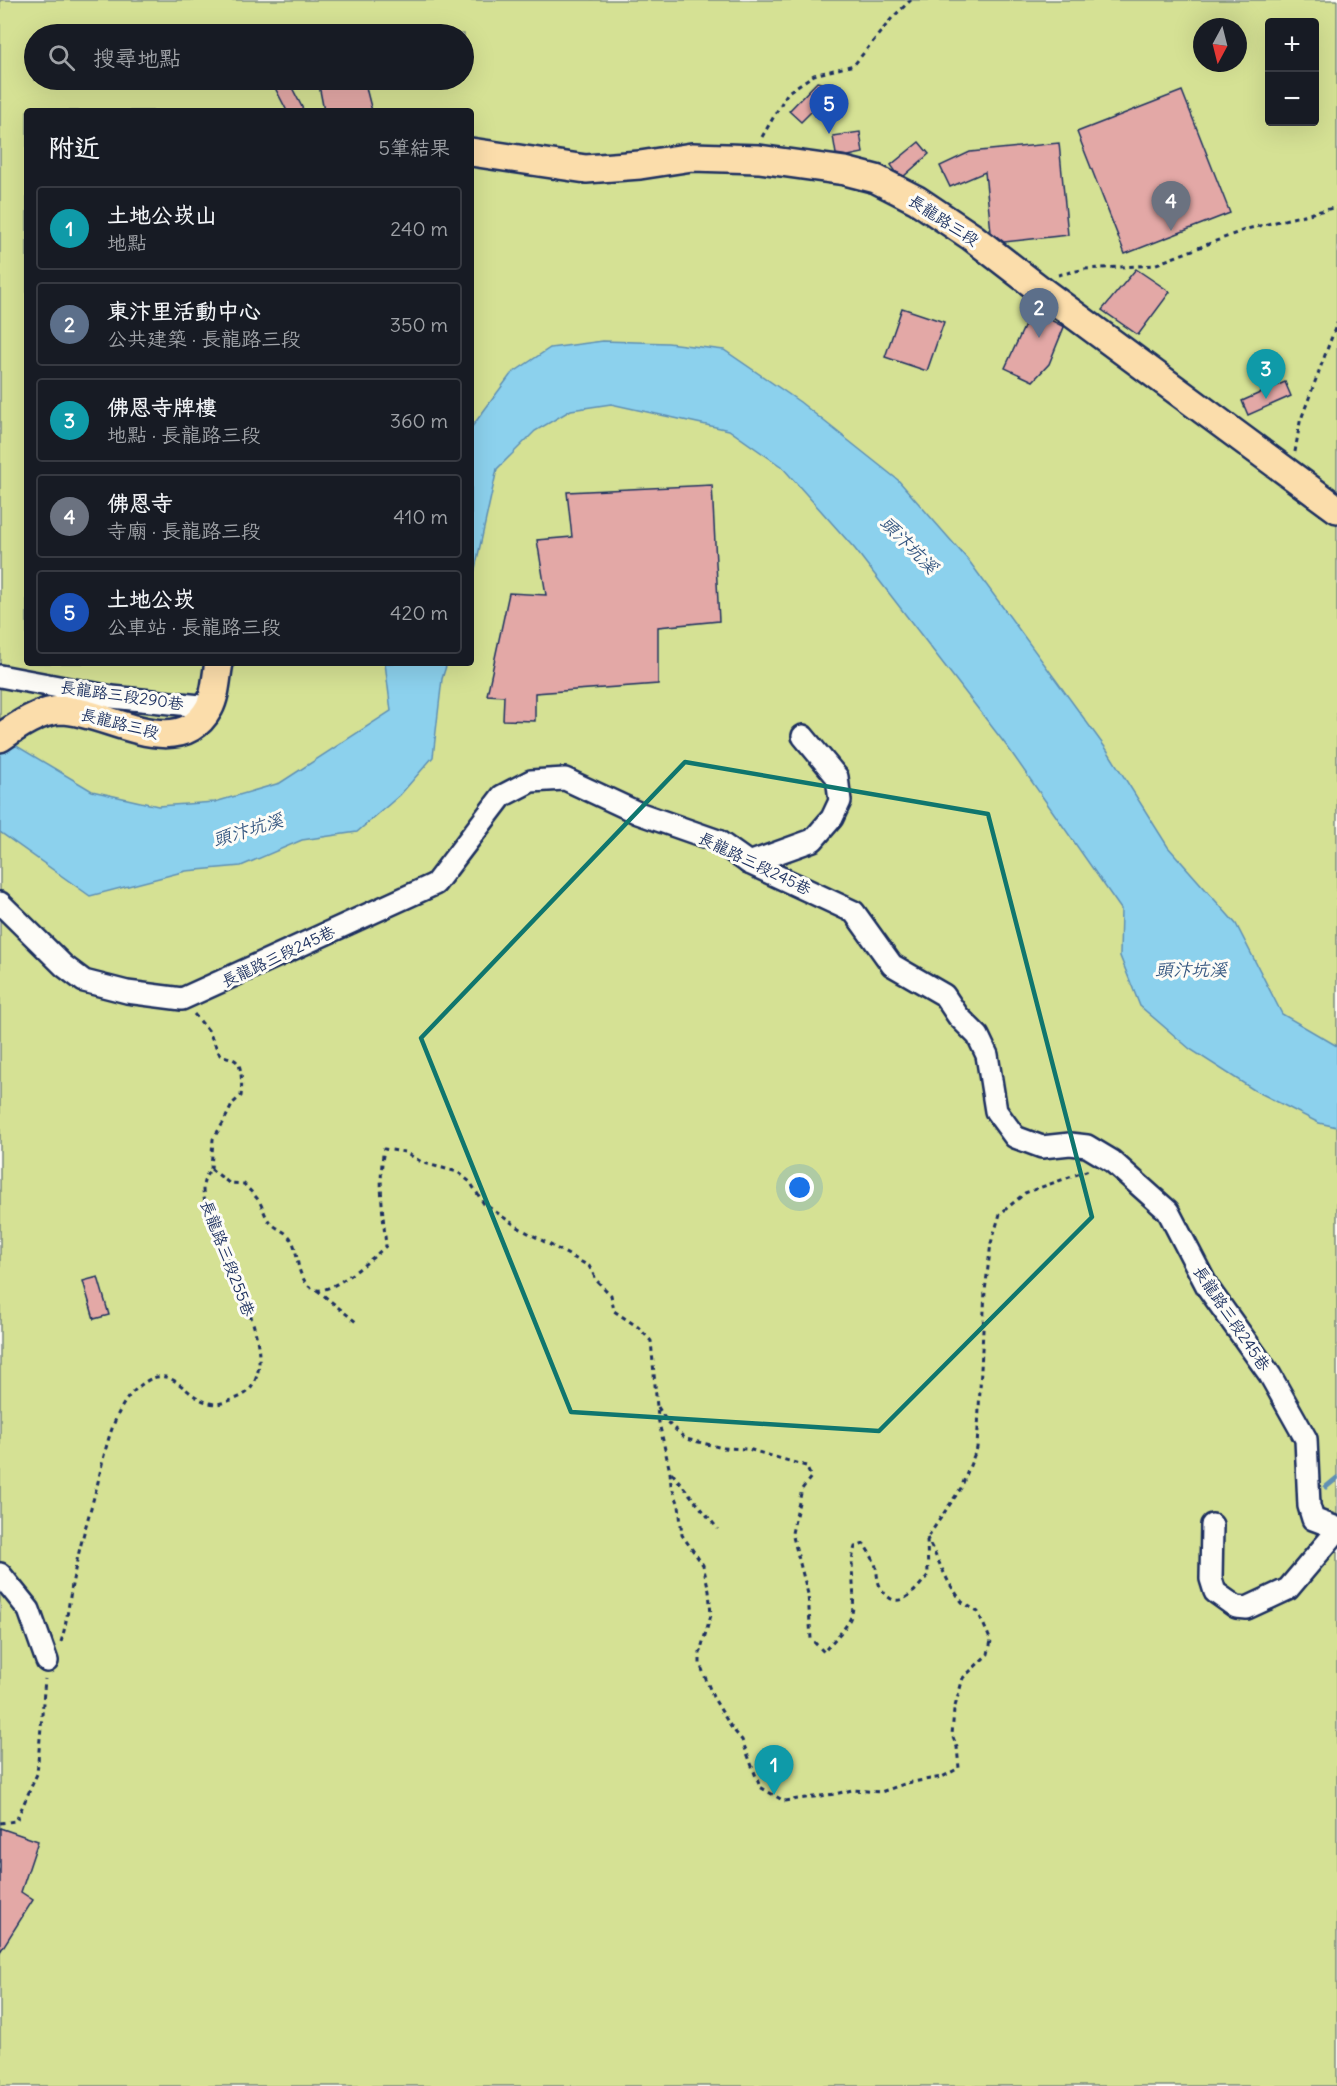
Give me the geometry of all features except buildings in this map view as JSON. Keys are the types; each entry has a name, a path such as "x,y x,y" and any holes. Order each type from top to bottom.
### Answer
{"main road":[{"name":"長龍路三段","path":"474,152 586,170 692,157 759,159 845,171 876,179 926,206 972,237 1337,509"},
{"path":"210,707 218,666"},
{"name":"長龍路三段","path":"7,733 34,718 60,710 85,713 142,732 161,735 187,729 200,720 210,707"}],"lane":[{"name":"長龍路三段290巷","path":"0,676 112,697 210,707"},
{"path":"749,863 813,840 832,818 840,801 837,777 803,736"},
{"name":"長龍路三段245巷","path":"182,999 435,884 502,796 531,781 565,779 638,813 718,841 749,863 854,912 892,965 944,995 958,1016 978,1036 987,1055 996,1111 1016,1137 1042,1147 1070,1144 1087,1146 1112,1161 1168,1210 1208,1288 1270,1375 1306,1439 1309,1506 1313,1519 1337,1530"},
{"path":"0,903 64,966 84,981 127,992 182,999"},
{"path":"1212,1525 1211,1579 1215,1592 1236,1606 1247,1608 1288,1589 1337,1530"},
{"path":"0,1575 29,1610 47,1661"}],"path":[{"path":"759,159 760,141 772,116 788,92 814,75 854,65 892,18 911,0"},
{"path":"1030,282 1085,269 1154,265 1247,229 1337,207"},
{"path":"1291,475 1300,422 1337,323"},
{"path":"182,999 208,1030 220,1055 234,1059 239,1064 241,1096 233,1103 213,1139 211,1169"},
{"path":"317,1290 328,1288 336,1283 386,1246 382,1196 384,1149 405,1152 423,1163 458,1172 470,1182 484,1204 521,1229 589,1266 597,1281 611,1295 614,1311 638,1327 651,1341 658,1418 671,1485 679,1505 682,1534 703,1565 709,1591 711,1615 700,1652 700,1664 713,1697 731,1727 742,1740 760,1787 784,1801 852,1790 881,1792 907,1783 942,1777 959,1768 957,1747 952,1735 954,1710 963,1678 988,1654 991,1641 978,1612 962,1602 949,1583 927,1538"},
{"path":"657,1406 667,1422 686,1439 723,1448 748,1449 806,1466 811,1477 802,1489 792,1533 808,1594 811,1639 824,1652 852,1615 854,1586 852,1556 855,1547 864,1544 874,1561 881,1588 891,1598 902,1600 910,1596 928,1575 927,1538 961,1488 977,1448 986,1291 991,1243 1000,1214 1025,1193 1112,1161"},
{"name":"長龍路三段255巷","path":"0,1823 16,1821 37,1774 47,1661 60,1645 74,1575 102,1465 110,1437 124,1404 132,1394 156,1377 166,1377 205,1402 218,1404 242,1396 252,1387 258,1373 259,1360 253,1320 219,1240 203,1191 205,1177 211,1169 229,1183 244,1184 259,1201 272,1225 292,1240 302,1277 308,1286 330,1299 356,1322"},
{"path":"670,1472 718,1529"}],"highlighted area":[{"path":"685,762 988,814 1092,1217 879,1431 571,1412 421,1038"}],"green space":[{"path":"0,0 1337,0 1337,2086 0,2086"}],"water":[{"name":"頭汴坑溪","path":"603,341 668,343 724,350 800,402 898,480 969,561 1107,750 1168,847 1236,924 1282,1014 1337,1046 1337,1127 1319,1123 1254,1090 1190,1049 1140,1006 1120,956 1121,909 1009,749 855,549 782,467 729,430 611,404 571,410 535,431 497,469 474,573 474,424 511,374 550,348"},
{"name":"頭汴坑溪","path":"385,666 446,666 442,679 433,757 400,795 357,832 302,840 241,866 186,871 90,896 0,832 0,736 92,791 158,806 215,802 280,783 391,711"}],"waterway":[{"path":"1326,1487 1337,1478"}],"place":[{"name":"土地公崁","path":"829,134"},
{"name":"佛恩寺","path":"1171,231"},
{"name":"東汴里活動中心","path":"1039,338"},
{"name":"佛恩寺牌樓","path":"1266,399"},
{"name":"土地公崁山","path":"774,1795"}]}
